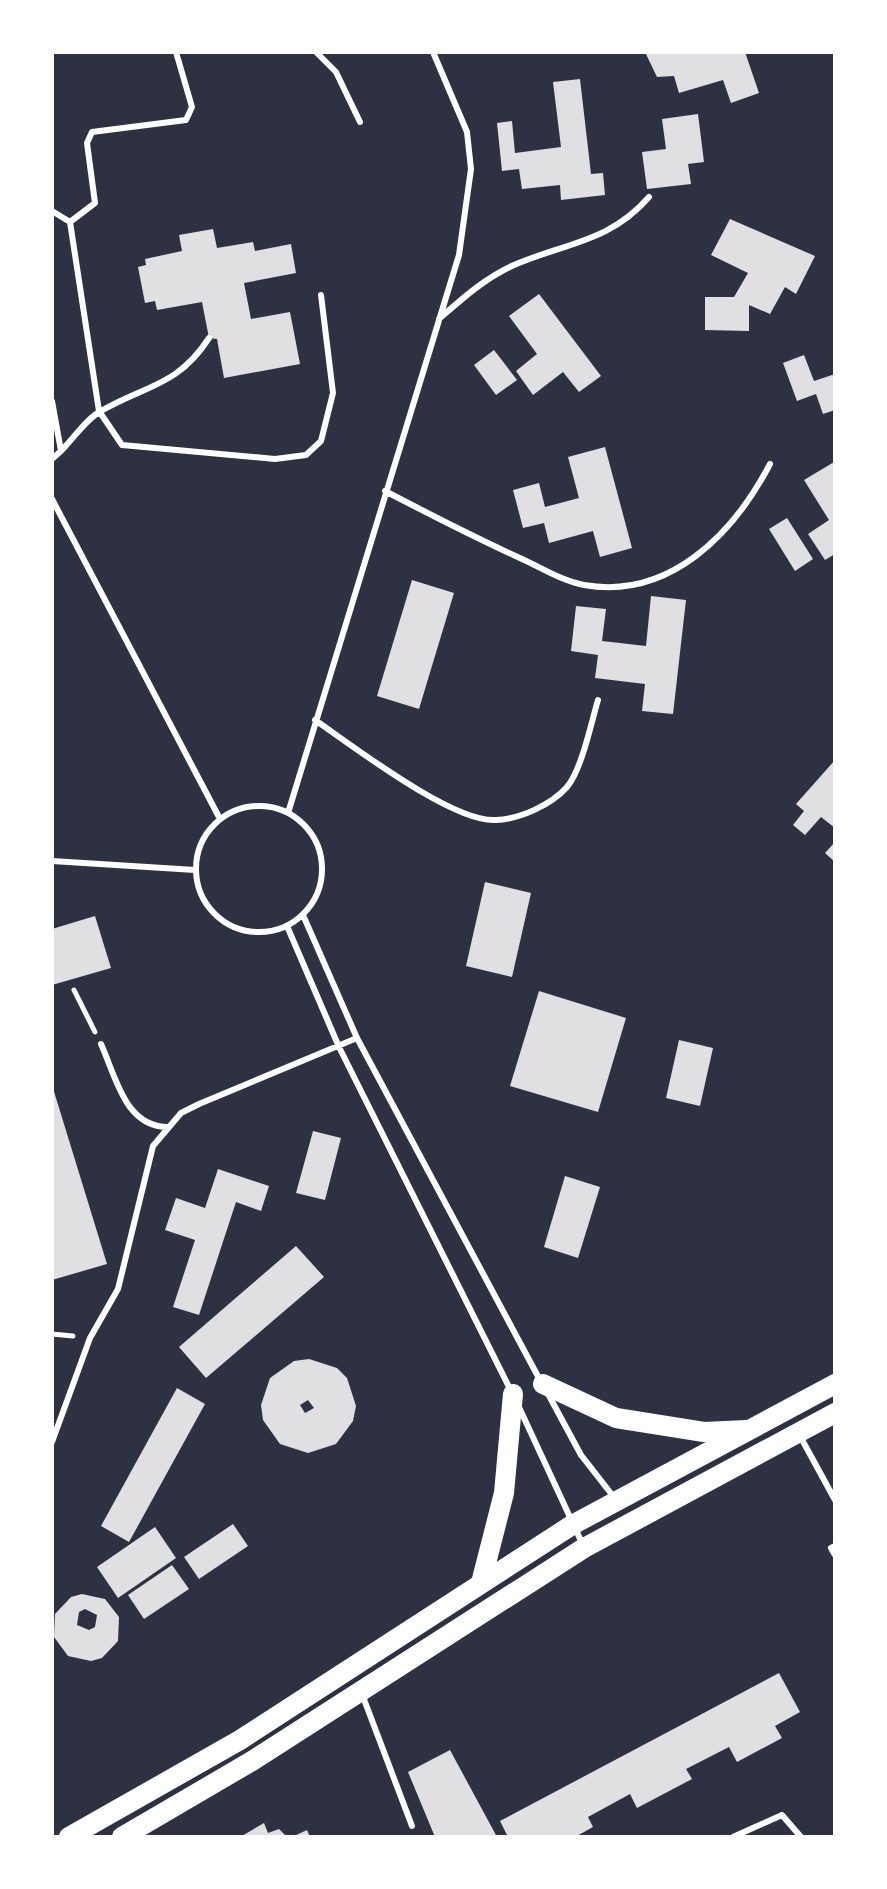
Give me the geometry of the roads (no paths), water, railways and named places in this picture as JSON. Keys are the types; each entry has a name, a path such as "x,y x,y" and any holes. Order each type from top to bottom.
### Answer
{"main road":[{"path":"543,1384 616,1418 704,1432 751,1430"},
{"path":"69,1837 240,1740 572,1525 835,1384"},
{"path":"481,1583 504,1493 513,1394"},
{"path":"122,1837 252,1761 584,1548 835,1413"}],"lane":[{"path":"70,222 95,203 87,143 92,132 186,120 191,115 192,107 176,52"},
{"path":"316,52 336,72 360,122"},
{"path":"288,813 459,255 471,169 467,132 433,52"},
{"path":"439,319 482,282 515,265 613,230 649,197"},
{"path":"52,211 70,222 99,411 122,445 275,459 306,455 321,441 333,393 321,295"},
{"path":"52,459 99,411 136,397 193,363 209,338"},
{"path":"52,401 61,451"},
{"path":"385,491 564,579 607,586 653,579 704,552 752,499 770,464"},
{"path":"52,499 220,819"},
{"path":"315,720 386,769 462,813 495,821 540,808 568,786 598,700"},
{"path":"253,806 288,813 304,825 316,841 322,860 322,880 315,899 303,915 287,926 251,933 225,923 206,905 195,870 198,850 207,833 220,819 253,806"},
{"path":"52,861 195,870"},
{"path":"303,915 357,1038 581,1455 617,1501 629,1523"},
{"path":"287,926 339,1047 513,1394 584,1548"},
{"path":"52,1442 90,1338 118,1289 144,1171 153,1146 181,1113 357,1038"},
{"path":"101,1044 134,1116 152,1127 168,1127"},
{"path":"798,1433 835,1500"},
{"path":"835,1546 831,1548 835,1555"},
{"path":"360,1690 412,1826"},
{"path":"733,1837 782,1815 801,1837"}]}
